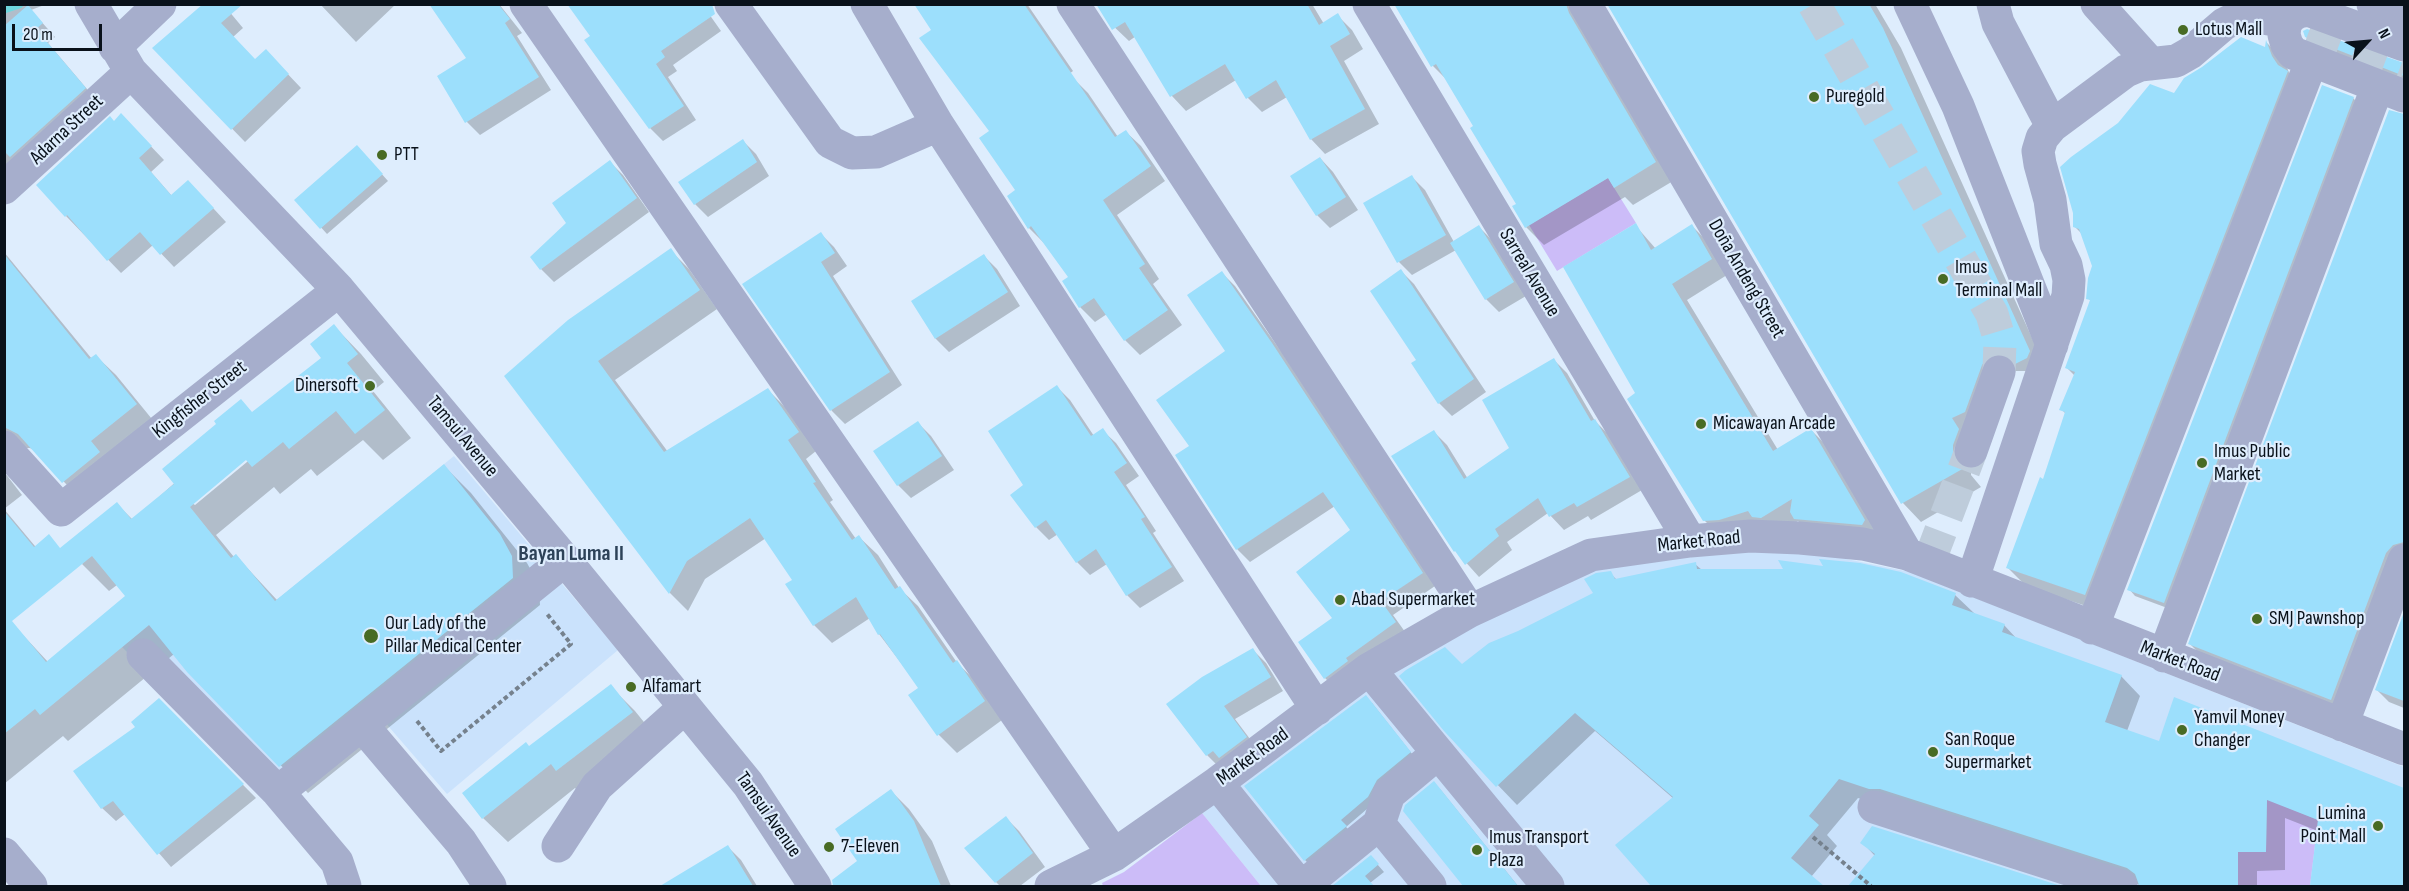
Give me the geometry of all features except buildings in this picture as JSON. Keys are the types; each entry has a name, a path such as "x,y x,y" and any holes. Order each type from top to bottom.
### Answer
{"street":[{"name":"Tamsui Avenue","path":"91,4 123,60 339,290 565,560 748,783 815,886"},
{"name":"Adarna Street","path":"4,188 123,60 160,4"},
{"path":"526,4 1114,855"},
{"path":"731,4 830,142 852,153 876,152 938,125"},
{"path":"867,4 938,125 1317,709"},
{"path":"1073,4 1470,610"},
{"name":"Sarreal Avenue","path":"1369,4 1690,541"},
{"name":"Doña Andeng Street","path":"1585,4 1907,554"},
{"path":"1910,4 1958,106 2052,345"},
{"path":"1992,4 1998,23 2052,126"},
{"path":"2097,4 2151,64"},
{"path":"1972,581 2068,296 2069,280 2066,265 2056,244 2050,200 2038,151 2042,138 2052,126 2126,71 2140,65 2167,63 2184,57 2224,24 2281,17 2308,10 2290,17 2285,25 2284,36 2293,53 2390,96 2164,656"},
{"path":"2281,17 2404,45"},
{"path":"2092,628 2308,70"},
{"name":"Kingfisher Street","path":"4,447 62,510 339,290"},
{"path":"1971,451 1999,372"},
{"name":"Market Road","path":"1051,886 1114,855 1217,783 1369,669 1470,610 1591,555 1690,541 1750,537 1800,538 1863,544 1907,554 2404,749"},
{"path":"278,792 565,560"},
{"path":"2342,725 2404,561"},
{"path":"143,655 278,792 338,862 345,886"},
{"path":"1369,669 1548,886"},
{"path":"558,846 597,786 685,707"},
{"path":"362,724 461,842 490,886"},
{"path":"1217,783 1302,886 1379,824 1389,795 1438,753"},
{"path":"1874,807 2121,886"},
{"path":"1379,824 1430,886"},
{"path":"4,854 31,886"}],"path":[{"path":"396,696 441,751 571,644 527,591"},
{"path":"1814,837 1871,886"}],"shaded area":[{"path":"1608,178 1636,223 1557,271 1529,225"},
{"name":"Our Lady of the Pillar Medical Center","path":"454,456 618,650 447,794 383,720 278,805 122,647 236,554 275,601"},
{"path":"1759,551 1817,553 1910,572 2404,767 2404,886 1261,886 1202,813 1416,653 1581,574 1609,567 1694,556"},
{"path":"2267,799 2318,820 2310,886 2238,886 2238,852 2266,851"},
{"path":"1202,813 1261,886 1103,886 1102,883 1124,872"}],"waterway":[{"path":"4,9 19,4"}],"tunnel":[{"path":"1814,4 1992,314 2000,341 1999,372"},
{"path":"2308,34 2404,70"},
{"path":"1929,562 1971,451"}],"place":[{"name":"Lotus Mall","path":"2183,30"},
{"name":"Puregold","path":"1814,97"},
{"name":"PTT","path":"382,155"},
{"name":"Imus Terminal Mall","path":"1943,279"},
{"name":"Dinersoft","path":"370,386"},
{"name":"Micawayan Arcade","path":"1701,424"},
{"name":"Imus Public Market","path":"2202,463"},
{"name":"Abad Supermarket","path":"1340,600"},
{"name":"SMJ Pawnshop","path":"2257,619"},
{"name":"Our Lady of the Pillar Medical Center","path":"371,636"},
{"name":"Alfamart","path":"631,687"},
{"name":"Yamvil Money Changer","path":"2182,730"},
{"name":"San Roque Supermarket","path":"1933,752"},
{"name":"Lumina Point Mall","path":"2378,826"},
{"name":"7-Eleven","path":"829,847"},
{"name":"Imus Transport Plaza","path":"1477,850"}],"district":[{"name":"Bayan Luma II","path":"571,554"}]}
